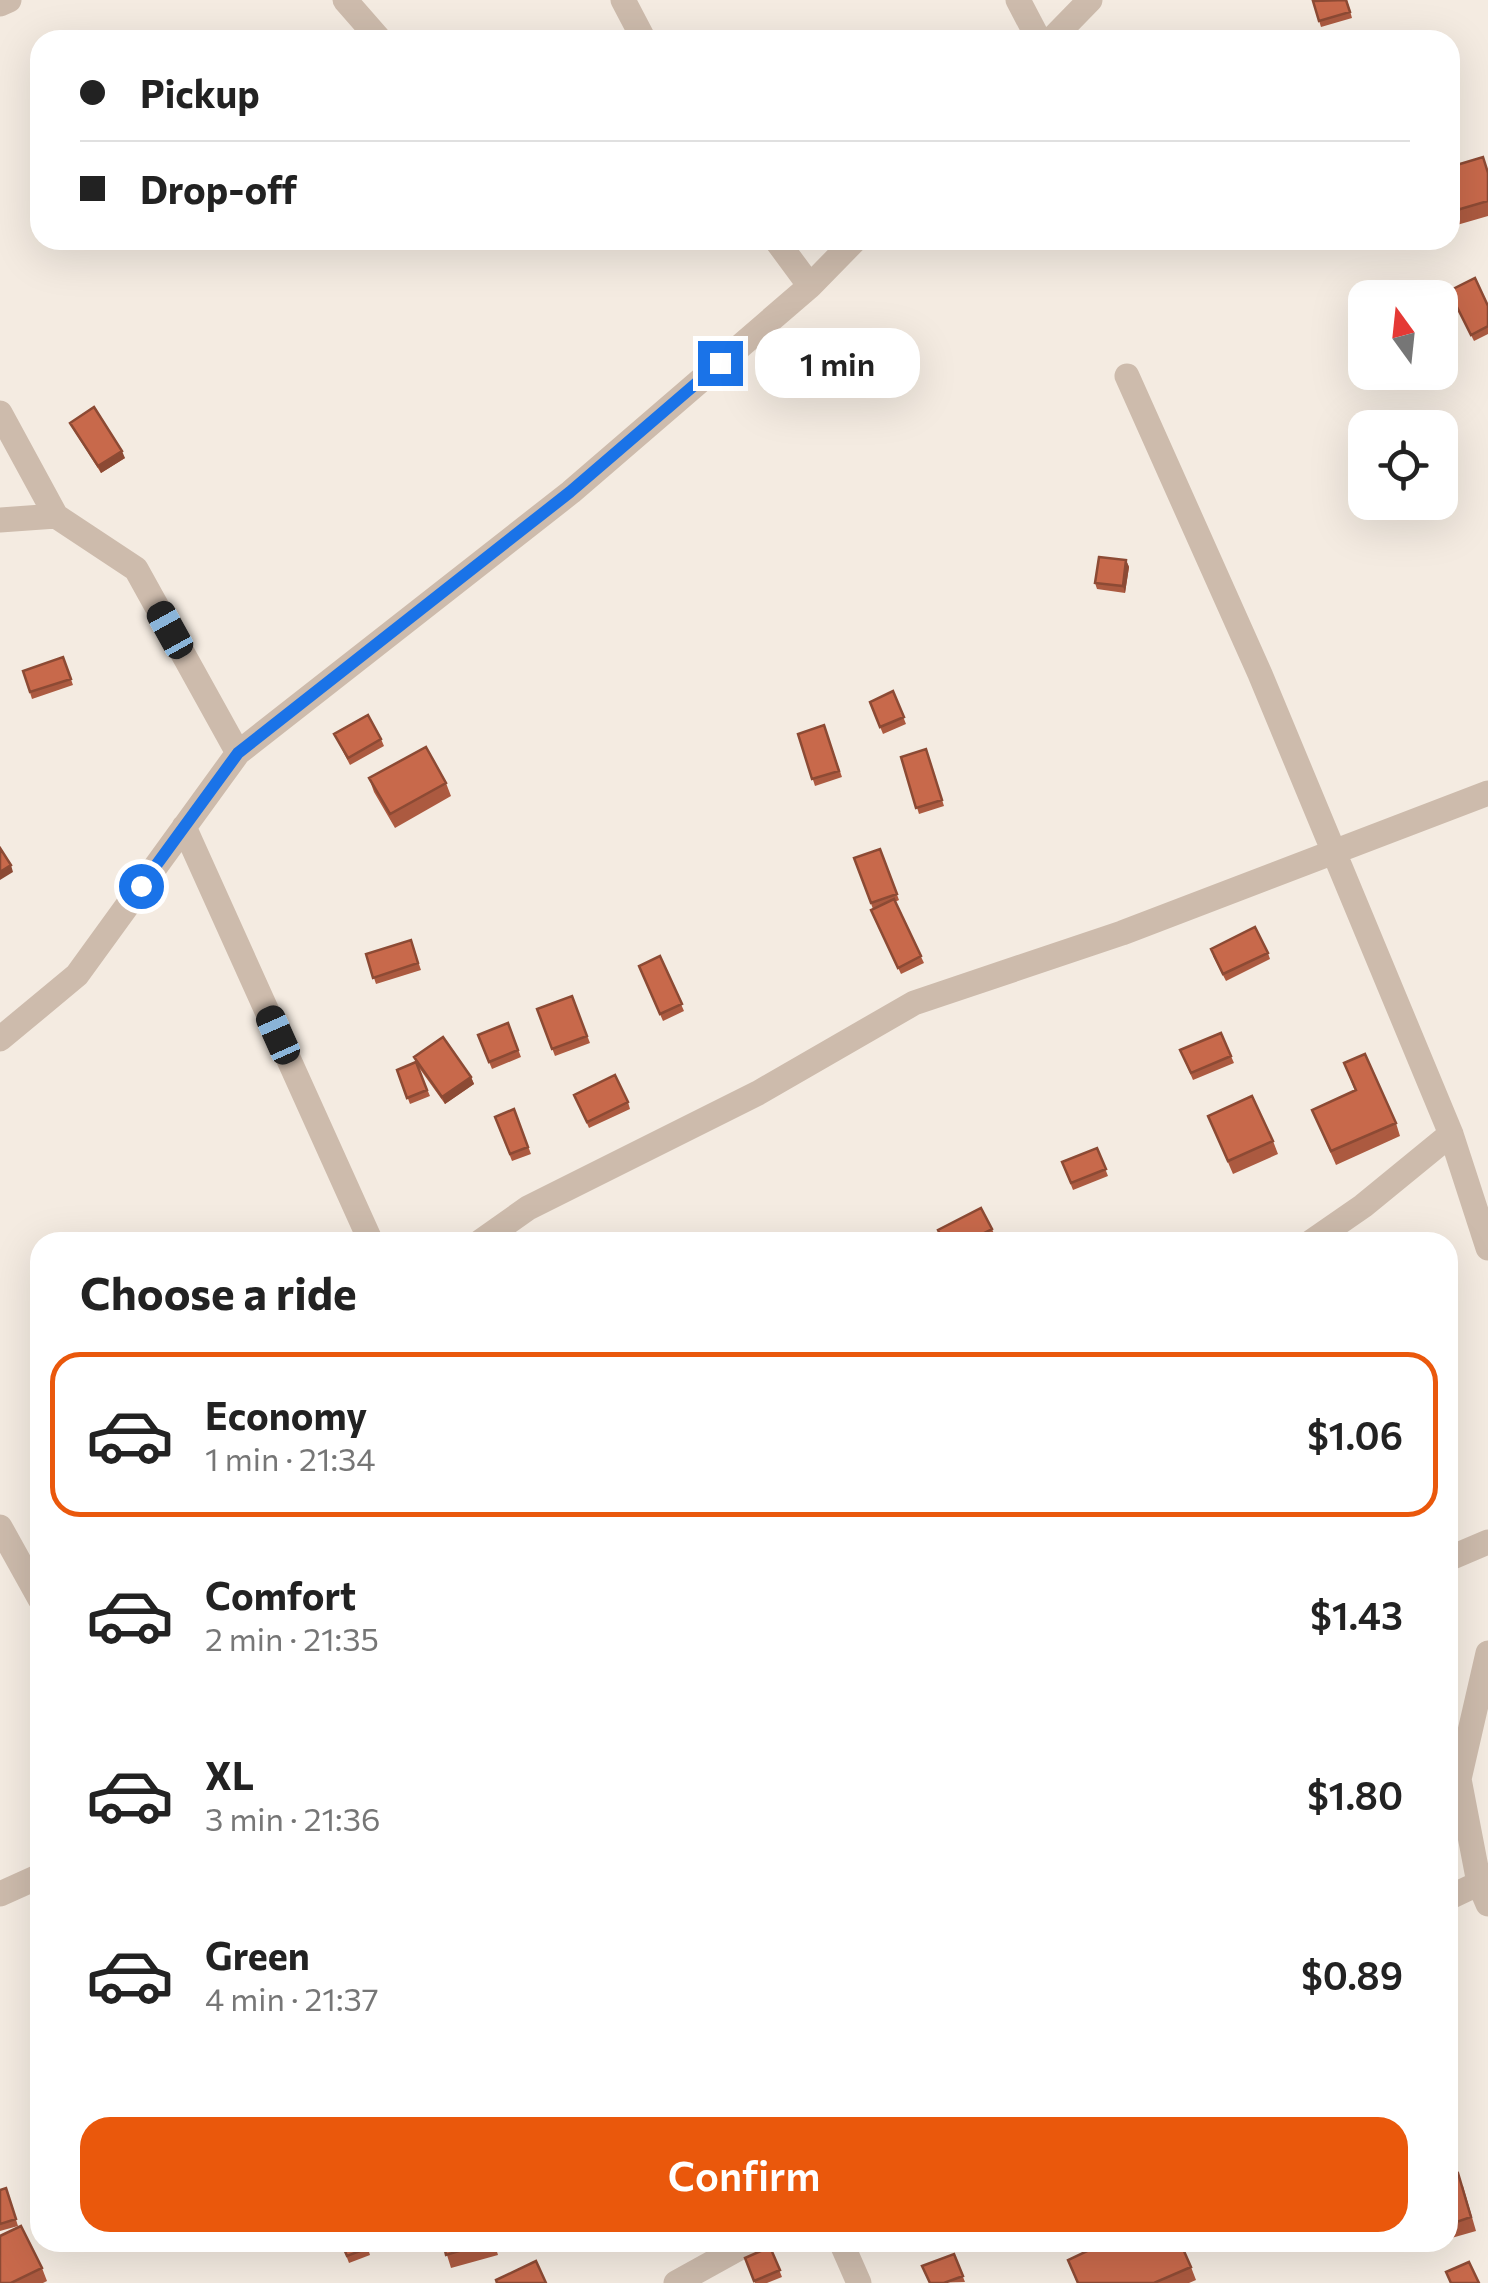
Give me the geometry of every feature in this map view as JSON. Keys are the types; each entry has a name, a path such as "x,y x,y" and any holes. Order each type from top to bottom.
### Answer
{"street":[{"path":"0,4 8,0"},
{"path":"345,0 371,30"},
{"path":"623,0 639,30"},
{"path":"1018,0 1034,30"},
{"path":"1061,30 1090,0"},
{"path":"783,250 810,286"},
{"path":"0,1039 77,976 238,753 570,492 810,286 845,250"},
{"path":"1127,376 1260,674 1450,1134 1488,1248"},
{"path":"0,412 56,516 136,568 238,753"},
{"path":"0,520 56,516"},
{"path":"494,1232 528,1208 758,1093 914,1003 1122,933 1488,793"},
{"path":"184,827 366,1232"},
{"path":"1326,1232 1364,1206 1450,1134"},
{"path":"0,1527 30,1581"},
{"path":"1458,1555 1488,1542"},
{"path":"1458,1896 1485,1889 1460,1779 1488,1653"},
{"path":"0,1894 30,1880"},
{"path":"676,2283 732,2252"},
{"path":"845,2252 859,2283"}],"building":[{"path":"1346,0 1350,12 1319,21 1313,1"},
{"path":"1483,157 1488,173 1488,201 1460,209 1460,164"},
{"path":"1475,278 1488,306 1488,326 1471,335 1458,309 1458,286"},
{"path":"94,407 122,451 98,466 70,423"},
{"path":"1099,557 1126,560 1123,586 1095,583"},
{"path":"63,657 71,679 30,692 23,671"},
{"path":"893,691 904,717 880,727 870,702"},
{"path":"368,715 381,739 348,758 334,734"},
{"path":"824,725 839,771 812,779 798,734"},
{"path":"426,747 446,783 390,814 369,778"},
{"path":"926,749 942,800 916,808 901,757"},
{"path":"0,848 11,865 0,872"},
{"path":"880,849 897,894 871,903 854,858"},
{"path":"894,899 921,956 898,968 871,910"},
{"path":"1255,927 1268,953 1223,974 1211,949"},
{"path":"411,940 418,963 373,978 366,954"},
{"path":"660,956 682,1004 660,1014 639,966"},
{"path":"572,996 587,1036 552,1049 537,1009"},
{"path":"508,1023 518,1050 489,1062 478,1035"},
{"path":"1221,1033 1231,1056 1191,1073 1180,1050"},
{"path":"443,1037 471,1077 442,1097 414,1057"},
{"path":"1365,1054 1396,1123 1331,1151 1312,1110 1356,1090 1344,1063"},
{"path":"416,1062 427,1090 407,1098 397,1070"},
{"path":"615,1075 628,1102 587,1122 574,1095"},
{"path":"1252,1096 1273,1141 1228,1161 1208,1116"},
{"path":"514,1109 528,1147 510,1154 495,1117"},
{"path":"1097,1148 1106,1169 1071,1183 1062,1162"},
{"path":"981,1208 992,1229 986,1232 938,1230"},
{"path":"1458,2173 1471,2217 1458,2222"},
{"path":"6,2188 16,2219 0,2224 0,2190"},
{"path":"21,2226 30,2252 34,2252 42,2268 11,2283 0,2283 0,2236"},
{"path":"772,2252 780,2270 754,2281 745,2258"},
{"path":"1085,2252 1184,2252 1191,2267 1154,2283 1078,2283 1068,2260"},
{"path":"954,2254 963,2276 930,2283 922,2266"},
{"path":"536,2261 546,2283 497,2283 496,2280"},
{"path":"1469,2262 1479,2283 1451,2283 1446,2272"}],"route":[{"path":"141,886 238,753 570,492 720,363"}]}
